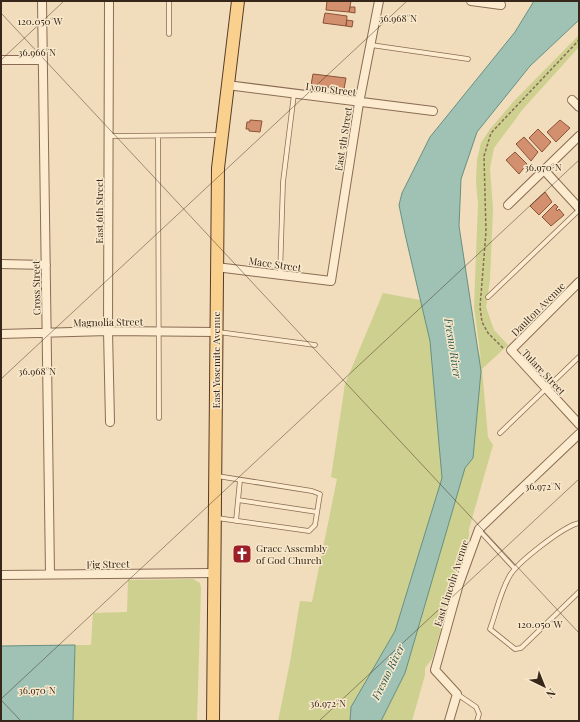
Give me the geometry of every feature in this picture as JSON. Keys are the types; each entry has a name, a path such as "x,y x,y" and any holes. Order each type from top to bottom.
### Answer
{"main road":[{"name":"East Yosemite Avenue","path":"213,721 218,168 238,1"}],"street":[{"name":"Cross Street","path":"42,1 50,574"},
{"name":"East 6th Street","path":"109,1 108,331 110,422"},
{"name":"East 5th Street","path":"331,281 359,103 378,1"},
{"path":"476,1 501,5"},
{"path":"1,60 43,60"},
{"name":"Lyon Street","path":"227,85 359,103 433,111"},
{"path":"572,100 579,107"},
{"path":"508,205 579,136"},
{"path":"544,170 579,209"},
{"path":"1,264 46,265"},
{"name":"Mace Street","path":"216,267 331,281"},
{"name":"Daulton Avenue","path":"507,349 579,282"},
{"name":"Magnolia Street","path":"1,334 47,334 108,331 216,332"},
{"name":"Tulare Street","path":"507,349 579,424"},
{"name":"East Lincoln Avenue","path":"457,694 435,670 459,584 479,529 579,434"},
{"name":"Fig Street","path":"1,575 214,573"},
{"path":"449,721 457,694"}],"lane":[{"path":"169,1 169,34"},
{"path":"370,45 468,59"},
{"path":"280,275 283,182 294,94"},
{"path":"109,136 221,135"},
{"path":"158,136 159,418"},
{"path":"488,297 579,209"},
{"path":"216,332 315,346"},
{"path":"500,433 579,357"},
{"path":"214,518 310,531 315,525 320,494 312,491 215,476"},
{"path":"236,520 240,480"},
{"path":"238,500 317,512"},
{"path":"579,523 572,524 558,532 509,576 490,629 515,649 521,648 579,592"},
{"path":"479,529 515,569"},
{"path":"457,694 476,707 479,714 477,721"}],"path":[{"path":"507,349 488,333 482,322 480,307 486,232 484,156 486,143 491,133 579,40"}],"green space":[{"path":"579,35 579,47 523,109 494,148 490,168 493,209 490,280 486,307 494,330 508,345 482,369 488,437 493,445 469,529 469,536 432,659 425,668 425,675 412,721 278,721 300,601 312,602 337,479 331,477 345,384 383,293 468,309 481,360 474,307 478,204 476,182 477,160 481,143 490,129 514,101"},
{"path":"193,579 200,583 201,588 197,721 73,721 75,645 91,645 93,613 127,612 128,580"}],"water":[{"name":"Fresno River","path":"534,1 579,1 579,20 530,66 477,132 461,179 459,226 481,371 473,458 465,468 405,673 381,721 350,721 351,707 395,631 442,478 430,341 399,205 402,193 430,137 515,32"},
{"path":"75,645 73,721 1,721 1,646"}],"building":[{"path":"327,1 351,1 349,12 326,10"},
{"path":"350,7 355,7 355,13 349,12"},
{"path":"325,13 347,16 346,26 323,23"},
{"path":"347,20 353,21 352,27 346,26"},
{"path":"313,74 346,78 344,89 311,85"},
{"path":"250,120 262,121 260,132 249,131 249,129 246,129 247,122 250,122"},
{"path":"560,120 570,128 556,142 547,132"},
{"path":"538,129 551,142 542,152 529,138"},
{"path":"524,137 538,152 531,161 516,144"},
{"path":"515,152 527,164 519,174 506,160"},
{"path":"545,192 552,202 539,215 530,206"},
{"path":"555,204 558,207 556,209 557,211 559,209 564,215 551,226 542,217"}],"place":[{"name":"Grace Assembly of God Church","path":"242,554"}]}
